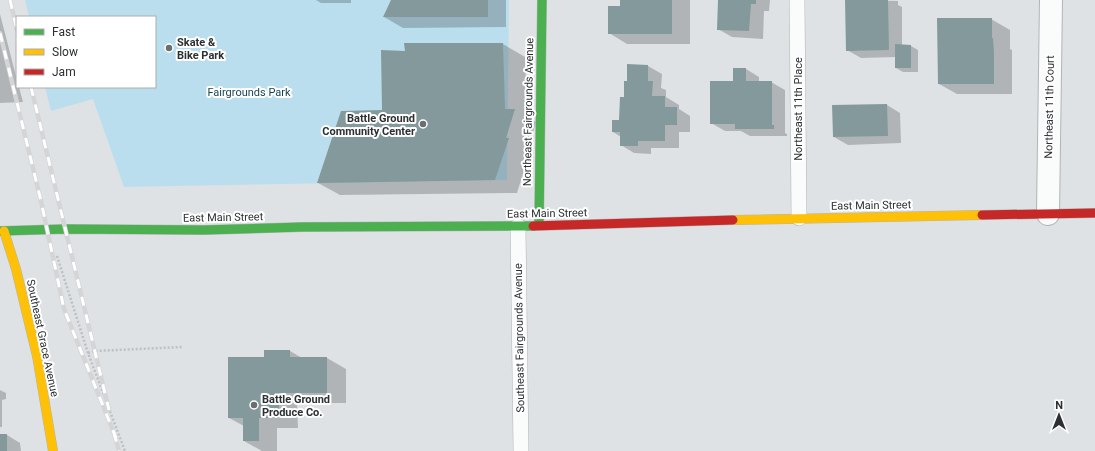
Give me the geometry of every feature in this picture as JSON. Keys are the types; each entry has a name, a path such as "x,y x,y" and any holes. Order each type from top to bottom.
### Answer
{"main road":[{"name":"Northeast Fairgrounds Avenue","path":"539,225 542,0"},
{"name":"East Main Street","path":"2,231 66,229 204,230 302,227 518,226 799,218 1095,213"},
{"name":"Southeast Grace Avenue","path":"2,231 16,269 37,356 53,451"}],"street":[{"name":"Northeast 11th Court","path":"1048,214 1051,0"}],"lane":[{"name":"Northeast 11th Place","path":"797,0 799,218"},
{"name":"Southeast Fairgrounds Avenue","path":"518,226 521,451"}],"path":[{"path":"58,256 88,353 125,451"},
{"path":"88,353 95,351 182,347"}],"green space":[{"name":"Fairgrounds Park","path":"25,0 509,0 507,180 124,187 93,99 51,111 45,88 156,88 156,16 29,16"}],"building":[{"path":"391,0 488,0 488,17 383,17"},
{"path":"620,0 672,0 672,34 608,34 608,6 620,6"},
{"path":"718,0 756,0 756,4 751,4 749,31 717,30"},
{"path":"845,0 888,0 889,50 846,51"},
{"path":"937,18 992,18 994,84 938,84"},
{"name":"Battle Ground Community Center","path":"404,43 503,43 505,109 515,109 506,138 509,138 495,180 317,183 341,111 382,110 381,50 405,51"},
{"path":"895,44 911,45 911,68 895,68"},
{"path":"627,64 648,65 648,81 653,81 652,96 665,96 665,107 677,107 677,125 665,125 665,141 638,141 638,146 620,146 620,132 612,132 612,120 619,120 620,97 624,97 624,81 627,81"},
{"path":"733,68 746,68 746,81 772,81 772,125 774,125 774,129 735,129 735,124 710,124 710,81 733,81"},
{"path":"887,104 888,136 833,137 832,105"},
{"name":"Battle Ground Produce Co.","path":"264,350 290,350 290,357 327,357 327,393 279,393 279,418 259,418 259,441 243,441 243,418 228,418 228,357 264,357"},
{"path":"0,434 7,434 7,451 0,451"}],"railway":[{"path":"10,0 16,26"},
{"path":"0,33 41,201 64,309 116,438"},
{"path":"31,88 109,410"},
{"path":"114,433 119,451"}],"traffic: fast":[{"path":"539,225 542,0"},
{"path":"0,231 66,229 204,230 302,227 533,226"}],"traffic: slow":[{"path":"733,220 982,215"},
{"path":"4,231 16,269 37,356 53,451"}],"traffic: jam":[{"path":"982,215 1095,213"},
{"path":"533,226 733,220"}],"place":[{"name":"Skate & Bike Park","path":"169,48"},
{"name":"Battle Ground Community Center","path":"423,124"},
{"name":"Battle Ground Produce Co.","path":"254,405"}]}
